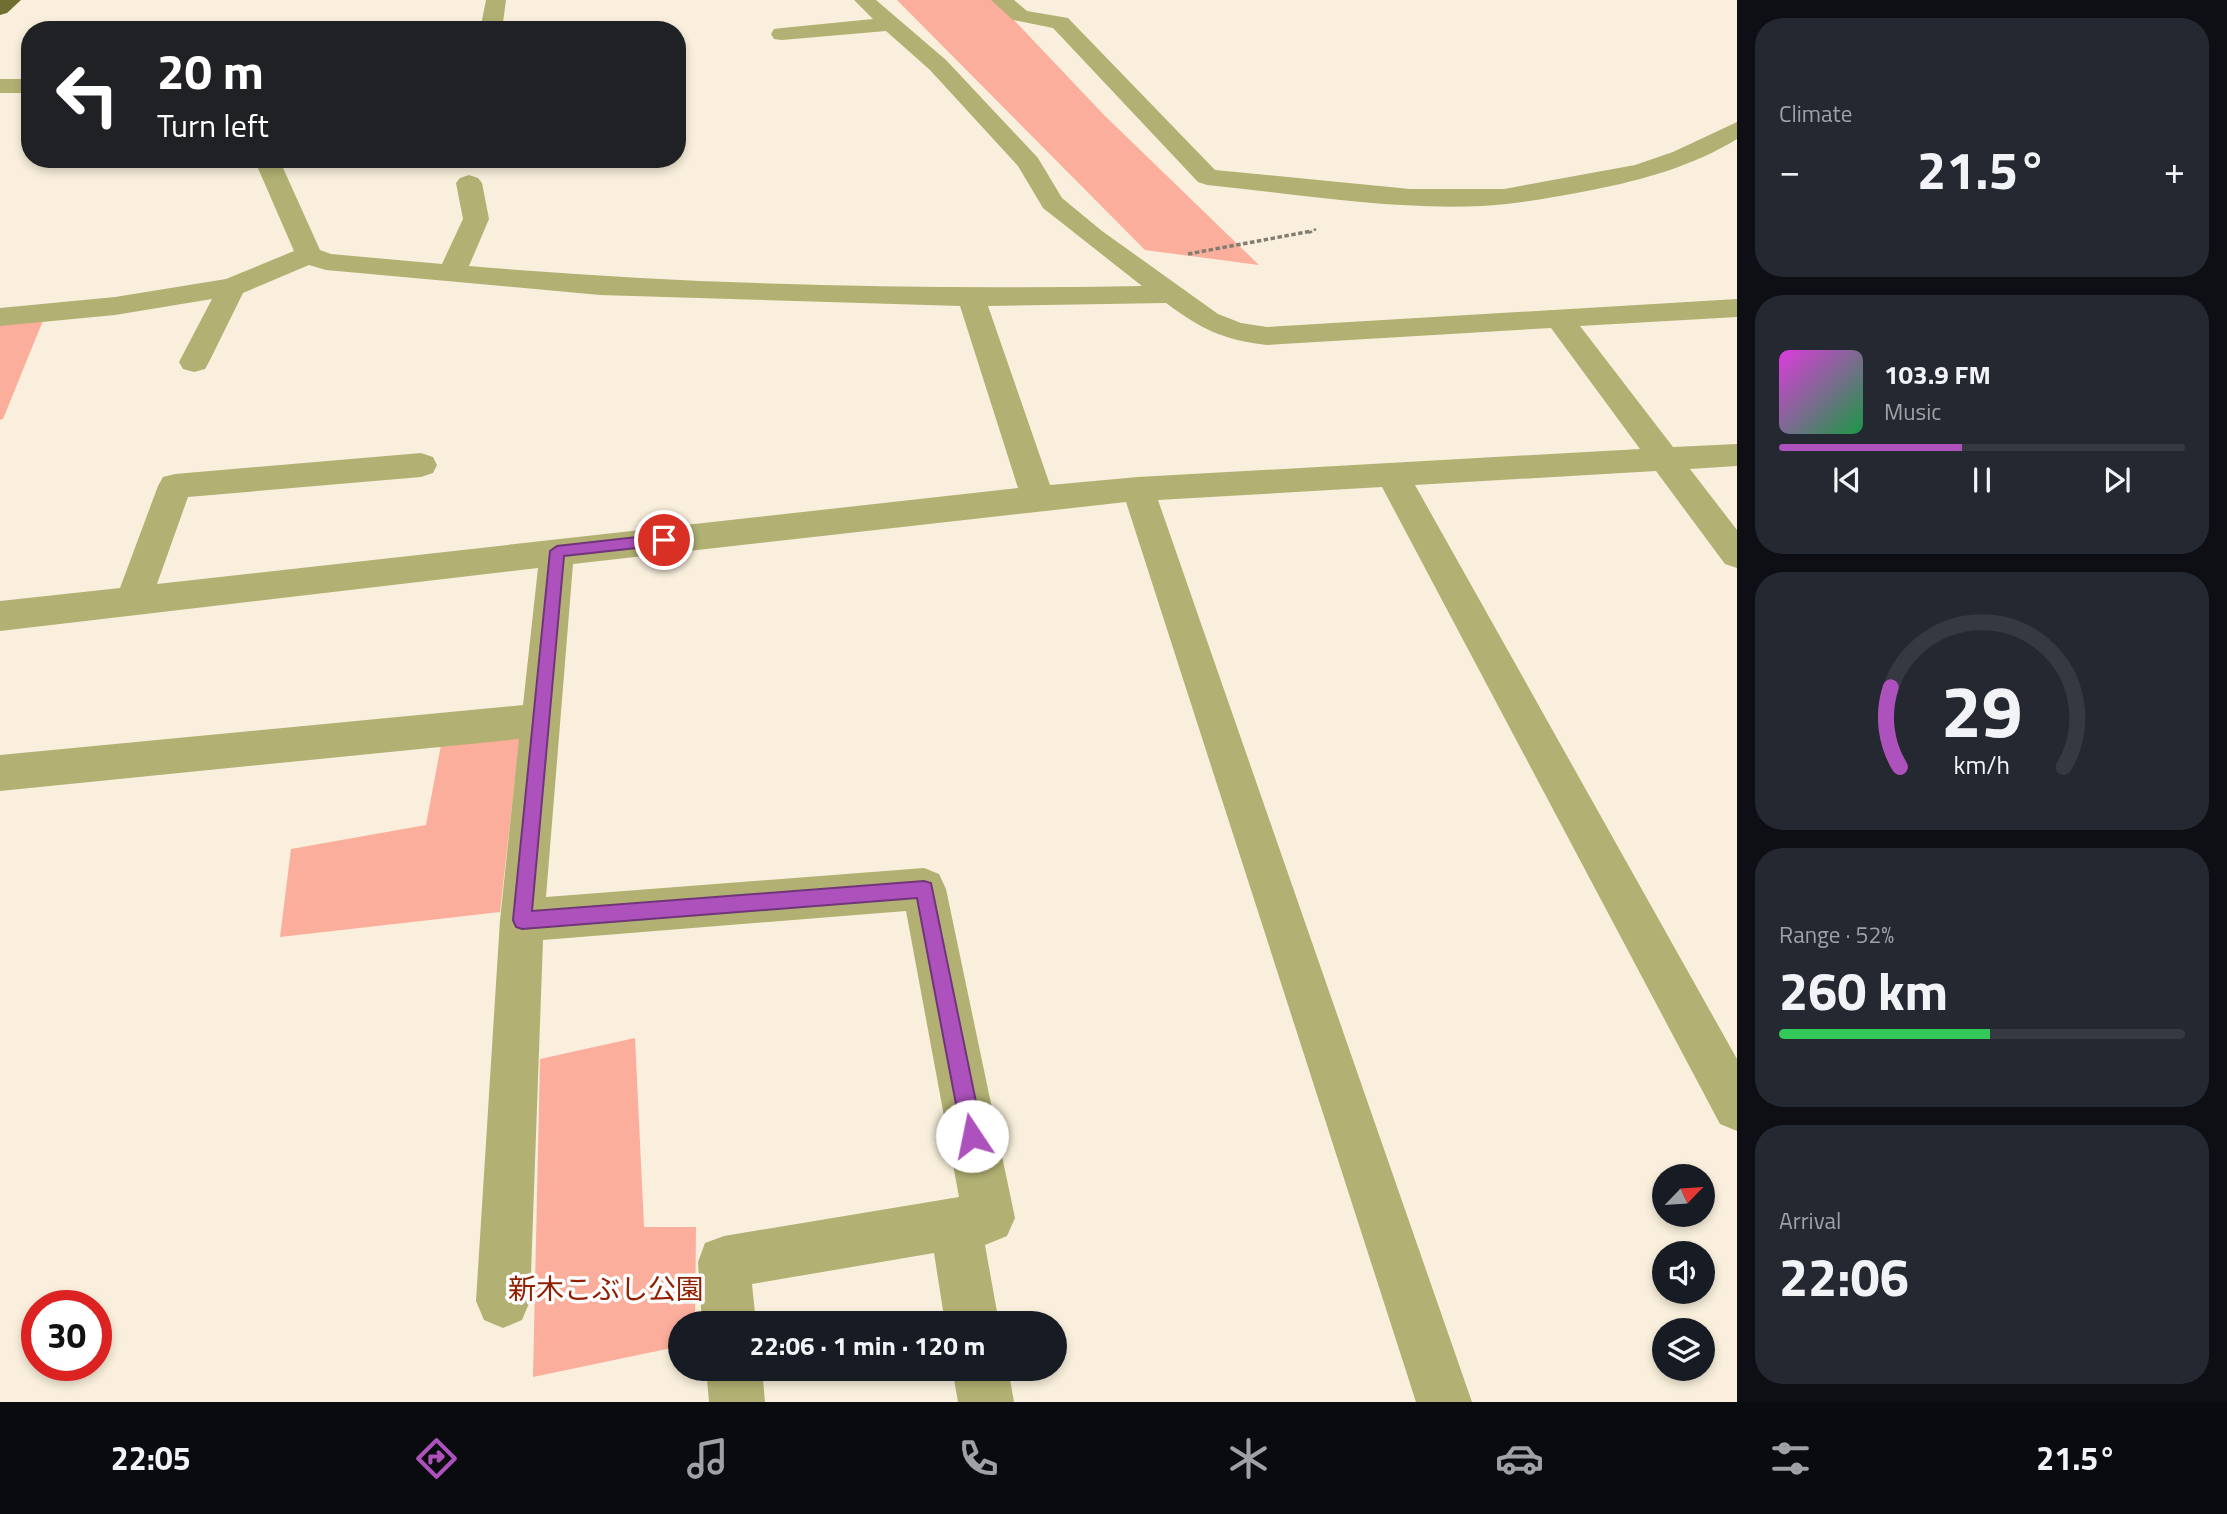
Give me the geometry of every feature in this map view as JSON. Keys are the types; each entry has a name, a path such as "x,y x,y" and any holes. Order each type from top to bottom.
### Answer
{"highway":[{"path":"0,9 11,0"}],"street":[{"path":"492,21 496,0"},
{"path":"864,0 938,65 1029,163 1052,203 1093,237 1208,320 1235,332 1267,336 1737,308"},
{"path":"1001,0 1020,16 1060,23 1207,177 1386,195 1478,198 1530,193 1624,177 1703,150 1737,129"},
{"path":"782,34 891,24"},
{"path":"0,86 21,86"},
{"path":"270,168 309,255 326,262 600,286 971,298 1171,293"},
{"path":"452,273 476,219 469,183"},
{"path":"0,317 115,306 232,287 309,255"},
{"path":"194,362 232,287"},
{"path":"971,298 1038,498"},
{"path":"1560,320 1737,555"},
{"path":"0,616 1038,498 1138,489 1737,454"},
{"path":"133,601 175,485 421,466"},
{"path":"1393,476 1737,1107"},
{"path":"1138,489 1444,1402"},
{"path":"503,1301 522,920 557,551"},
{"path":"0,773 542,720"},
{"path":"522,920 924,889 989,1218 724,1262 728,1311"},
{"path":"955,1223 970,1311"},
{"path":"735,1381 737,1402"},
{"path":"982,1381 986,1402"}],"path":[{"path":"1129,264 1307,234 1386,195"}],"green space":[{"path":"897,0 995,0 1104,115 1259,265 1145,250"},
{"path":"46,313 3,419 0,420 0,317"},
{"path":"520,735 500,912 280,937 291,849 426,825 441,745"},
{"name":"新木こぶし公園","path":"635,1038 644,1227 696,1227 695,1311 668,1311 668,1349 533,1377 540,1059"}],"route":[{"path":"664,540 557,551 522,920 924,889 972,1136"}]}
